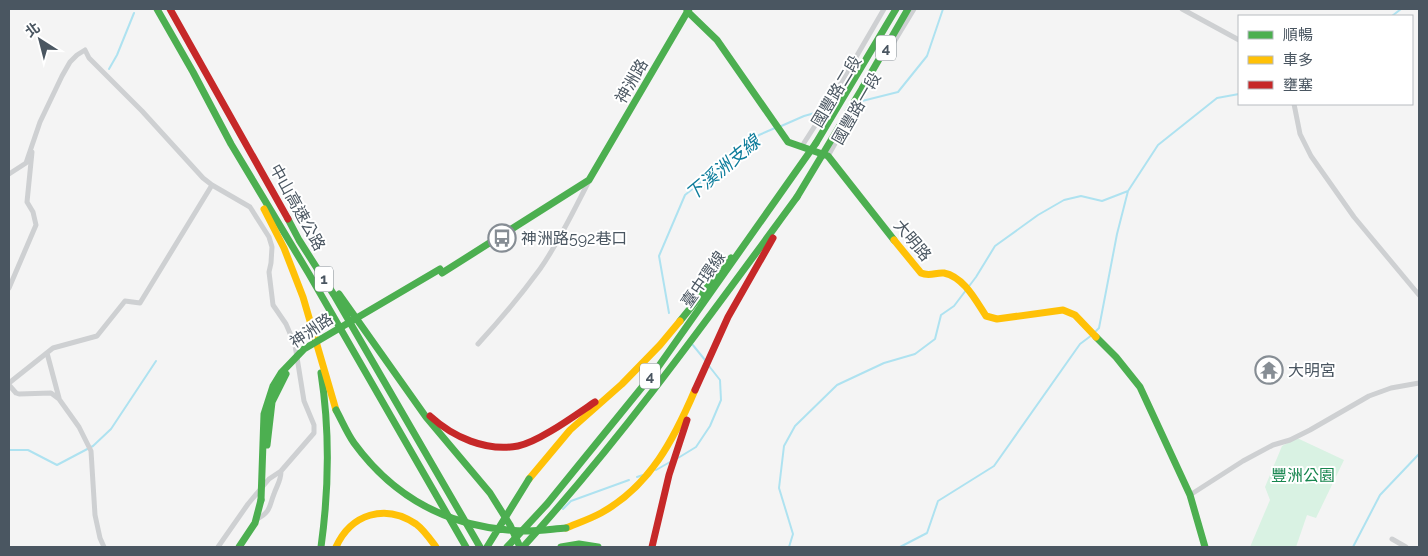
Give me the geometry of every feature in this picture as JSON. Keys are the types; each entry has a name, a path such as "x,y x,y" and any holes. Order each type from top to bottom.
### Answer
{"main road":[{"name":"中山高速公路","path":"157,9 231,144 309,274 466,547"},
{"name":"中山高速公路","path":"170,9 265,176 299,240 334,295 480,547"},
{"name":"臺中環線","path":"507,547 547,504 656,370 816,143 896,9"},
{"name":"臺中環線","path":"522,547 554,514 666,377 797,198 908,9"},
{"path":"688,10 717,40 788,142 828,156"},
{"name":"神洲路","path":"240,547 257,519 261,500 264,414 273,386 281,372 304,350 323,337 475,251 589,180 688,10"},
{"path":"231,144 284,248 312,325 336,410 349,436 369,463 390,484 419,505 436,514 480,527 526,531 566,528 613,508 641,485 656,467 669,445 722,328 797,198"},
{"name":"大明路","path":"828,156 921,273 927,276 943,272 955,277 966,287 986,316 997,319 1062,310 1070,312 1116,357 1140,388 1190,495 1205,547"},
{"path":"487,547 529,479 551,451 570,430 622,384 660,345 780,195"},
{"path":"299,240 374,340 426,417 490,493 522,547"},
{"path":"312,325 322,381 325,412 327,482 324,525 320,547"},
{"path":"413,398 433,420 470,442 490,446 519,446 549,432 598,400 660,345"},
{"path":"652,547 669,475 708,359"},
{"path":"336,547 346,528 359,519 374,513 401,516 412,522 423,530 436,547"},
{"path":"561,547 578,545 598,547"}],"street":[{"name":"國豐路二段","path":"802,146 884,9"},
{"name":"國豐路一段","path":"828,156 914,9"},
{"path":"1182,9 1238,39"},
{"path":"9,174 26,163 40,122 70,62 76,55 85,50 89,58 142,111 203,178 250,207 269,237 272,248 272,263 269,272 273,305 286,324 295,345 304,401 314,425 314,433 281,471 269,479 248,504 218,547"},
{"path":"1294,105 1302,138 1312,156 1364,230 1419,295"},
{"path":"9,288 36,225 33,212 27,202 33,146"},
{"path":"478,344 507,313 540,269 570,218 589,180"},
{"path":"104,547 95,515 91,451 72,414 51,393 19,394 9,384 54,348 97,336 125,301 140,303 212,185"},
{"path":"47,353 59,399"},
{"path":"1190,495 1243,461 1273,445 1290,440 1310,430 1369,396 1391,388 1419,383"},
{"path":"257,519 266,513 272,504 274,493 280,482 281,471"},
{"path":"1392,539 1406,547"}],"green space":[{"name":"豐洲公園","path":"1297,438 1344,460 1316,518 1307,515 1296,547 1250,547 1270,500 1265,487 1282,446"}],"waterway":[{"name":"下溪洲支線","path":"858,102 898,92 927,56 943,9"},
{"path":"1393,15 1401,9"},
{"path":"109,69 117,55 134,13"},
{"path":"789,547 793,534 779,488 784,446 795,426 837,385 884,363 915,354 935,339 941,315 954,306 976,277 995,246 1038,215 1064,200 1081,196 1102,201 1128,191 1158,145 1217,98 1238,94"},
{"name":"下溪洲支線","path":"779,127 804,116 822,111"},
{"name":"下溪洲支線","path":"669,313 659,256 685,195 759,135 775,128"},
{"path":"1095,332 1099,328 1117,234 1128,191"},
{"path":"900,547 927,533 938,501 994,466 1080,344 1092,335"},
{"name":"下溪洲支線","path":"692,344 705,360"},
{"path":"9,450 28,450 57,465 93,446 111,429 156,361"},
{"name":"下溪洲支線","path":"678,458 696,447 710,426 721,400 720,380 709,366"},
{"path":"1353,547 1380,495 1419,454"},
{"name":"下溪洲支線","path":"656,470 670,462"},
{"name":"下溪洲支線","path":"637,477 643,475"},
{"name":"下溪洲支線","path":"563,509 571,501 629,480"}],"traffic: fast":[{"path":"157,9 231,144 309,274 466,547"},
{"path":"442,273 589,180 689,9"},
{"path":"816,143 896,9"},
{"path":"863,87 908,9"},
{"path":"687,11 717,40 788,142 828,156 894,240"},
{"path":"797,197 863,87"},
{"path":"507,547 547,504 656,370 816,143"},
{"path":"523,547 596,463 630,420 797,197"},
{"path":"288,219 480,547"},
{"path":"680,321 731,258"},
{"path":"261,500 264,414 273,386 281,373 304,349 440,269"},
{"path":"339,294 426,417 490,493 510,525 520,547"},
{"path":"1096,337 1116,357 1140,387 1190,495 1205,547"},
{"path":"321,373 327,438 326,504 321,547"},
{"path":"267,445 272,402 286,374"},
{"path":"336,410 351,439 371,464 389,482 409,497 430,509 476,525 502,529 533,531 566,528"},
{"path":"487,547 529,479"},
{"path":"239,547 255,523 261,500"},
{"path":"561,547 579,544 598,547"}],"traffic: slow":[{"path":"264,209 284,248 303,297 336,410"},
{"path":"894,240 921,273 927,275 944,273 958,279 969,290 986,316 997,319 1063,310 1075,315 1096,337"},
{"path":"529,479 570,430 622,384 660,345 680,321"},
{"path":"566,528 597,515 618,502 647,475 669,443 695,390"},
{"path":"336,547 350,527 370,515 381,513 393,514 416,524 436,547"}],"traffic: jam":[{"path":"170,9 288,219"},
{"path":"695,390 728,317 773,238"},
{"path":"430,416 449,430 482,445 494,447 518,446 558,427 595,402"},
{"path":"652,547 669,475 687,420"}],"place":[{"name":"神洲路592巷口","path":"502,238"},
{"name":"大明宮","path":"1269,370"}]}
